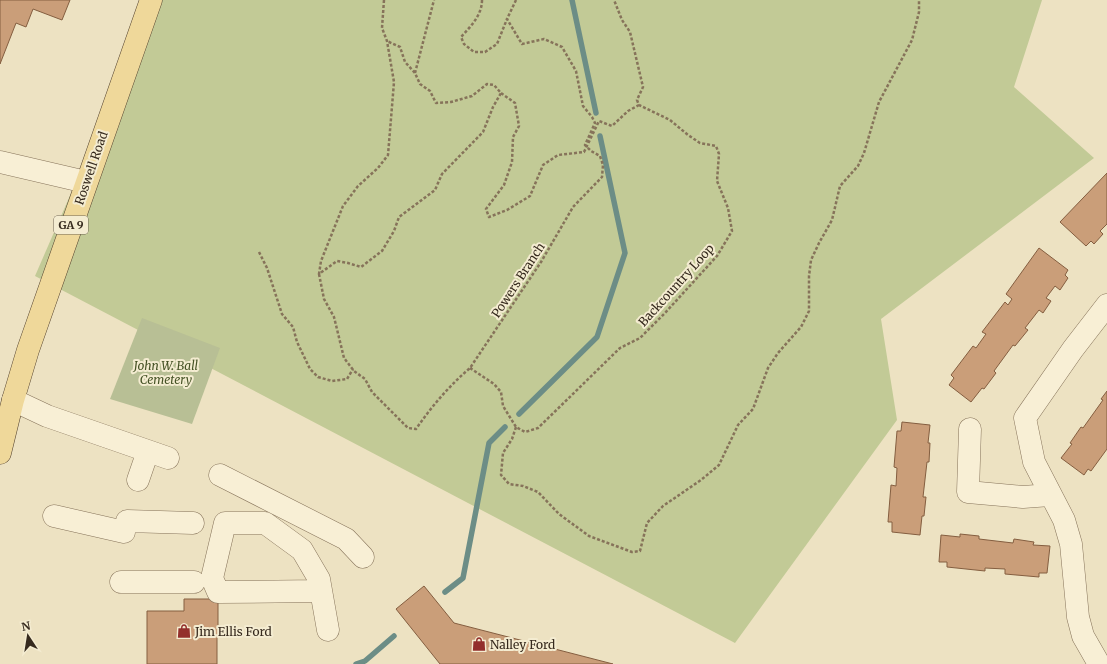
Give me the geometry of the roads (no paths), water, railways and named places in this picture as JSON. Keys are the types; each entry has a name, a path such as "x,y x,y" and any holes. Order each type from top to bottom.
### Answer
{"main road":[{"name":"Roswell Road","path":"0,453 13,400 28,350 151,0"}],"street":[{"path":"0,162 86,182"},
{"path":"1099,664 1083,636 1078,617 1071,544 1064,520 1034,462 1025,418 1073,349 1107,306"},
{"path":"13,400 47,416 168,458"},
{"path":"970,429 968,492 1023,497 1050,495"},
{"path":"138,480 148,451"},
{"path":"220,475 346,539 363,557"},
{"path":"54,516 126,528 193,523"},
{"path":"321,591 218,592 212,578 224,523 265,524 302,550 319,579 328,630"},
{"path":"121,582 194,582"}],"waterway":[{"path":"572,0 596,113"},
{"path":"519,414 597,337 625,253 600,136"},
{"path":"445,592 463,578 489,443 505,427"},
{"path":"356,664 365,661 394,636"}],"place":[{"name":"Jim Ellis Ford","path":"184,631"},
{"name":"Nalley Ford","path":"479,644"}],"park label":[{"name":"John W. Ball Cemetery","path":"166,372"}]}
